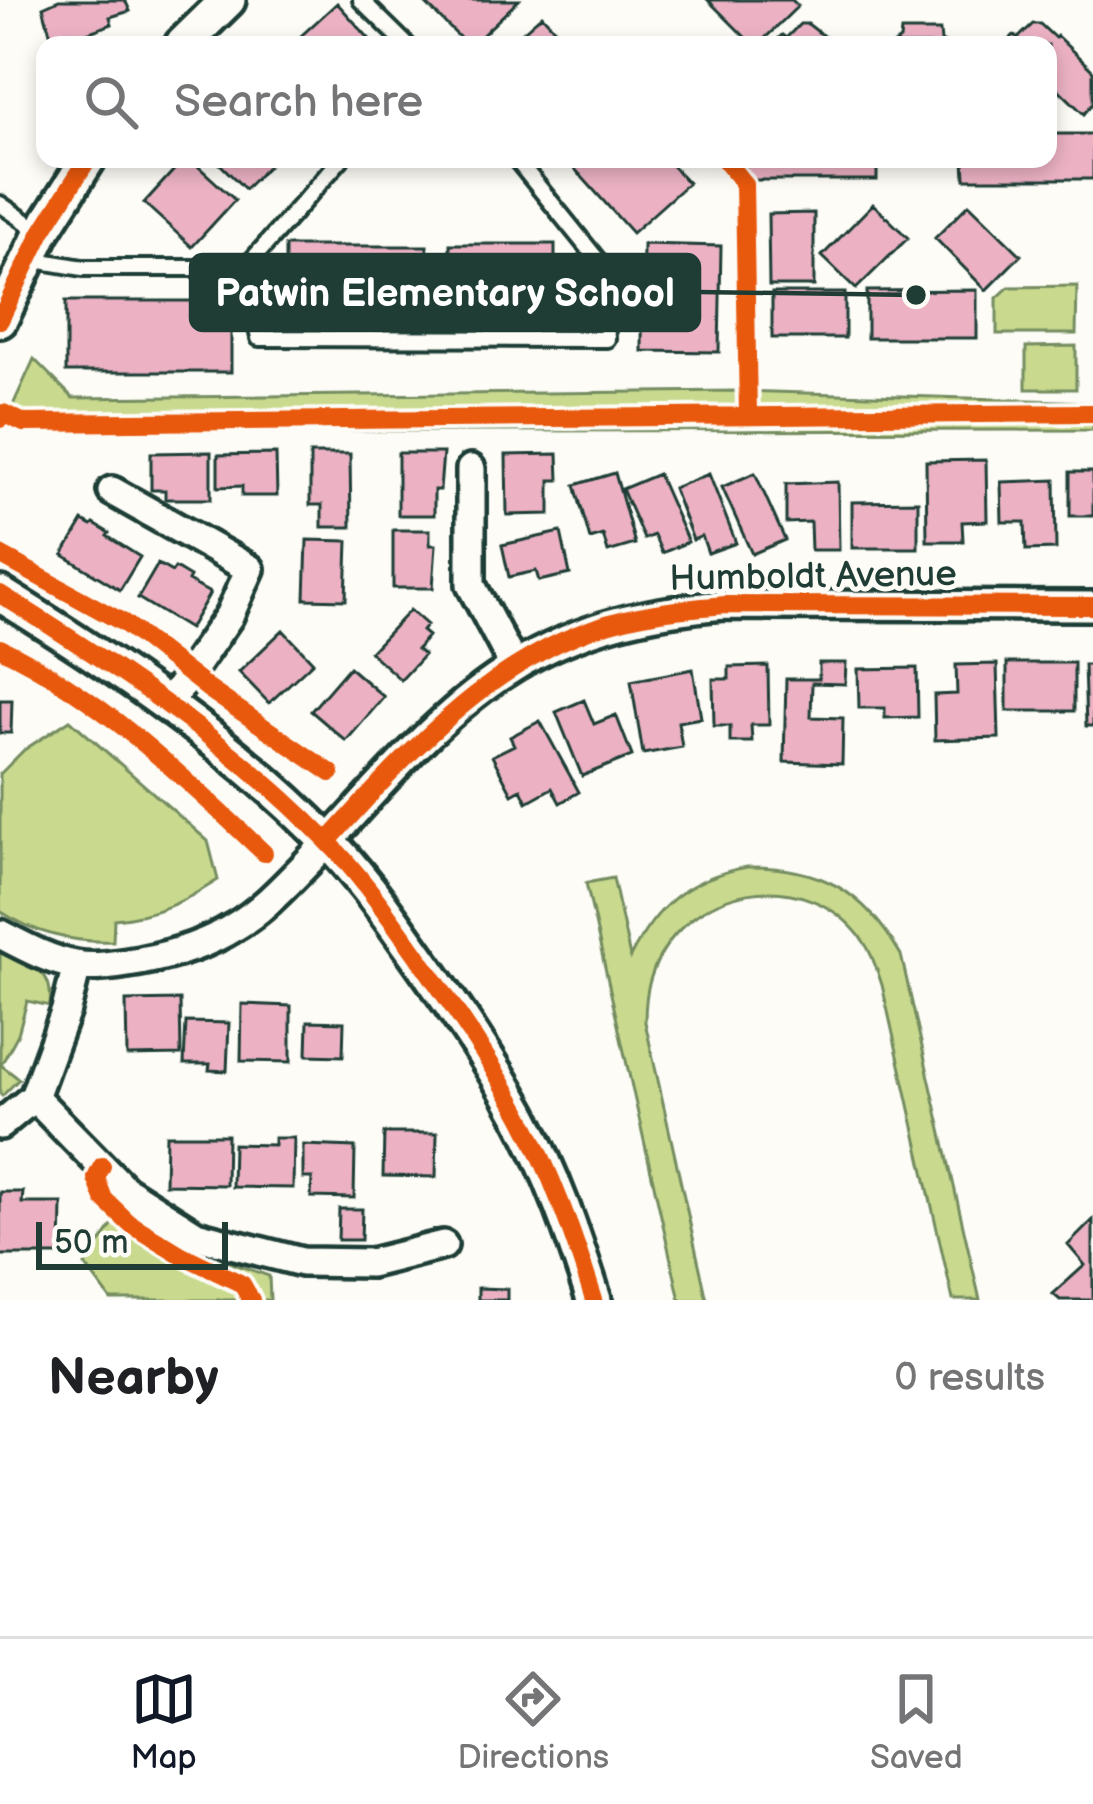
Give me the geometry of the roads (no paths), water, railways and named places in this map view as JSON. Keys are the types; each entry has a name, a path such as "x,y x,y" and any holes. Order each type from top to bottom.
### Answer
{"street":[{"path":"191,36 228,0"},
{"path":"0,320 35,245 82,168"},
{"path":"471,469 471,585 514,666"},
{"path":"112,490 250,569 229,616 167,706"},
{"path":"0,594 167,706 239,761 328,841 388,914 471,1030 521,1117 554,1188 594,1300"},
{"name":"Humboldt Avenue","path":"77,966 174,955 235,927 281,890 424,739 471,698 514,666 620,620 724,605 1093,607"},
{"path":"0,934 77,966 34,1097 0,1125"},
{"path":"34,1097 125,1190 196,1235 302,1262 371,1263 443,1245"}],"lane":[{"path":"361,0 398,36"},
{"path":"0,205 35,245 83,268 245,268 333,168"},
{"path":"245,268 260,338 607,339 604,268 523,168"}],"place":[{"name":"Patwin Elementary School","path":"916,295"}]}
